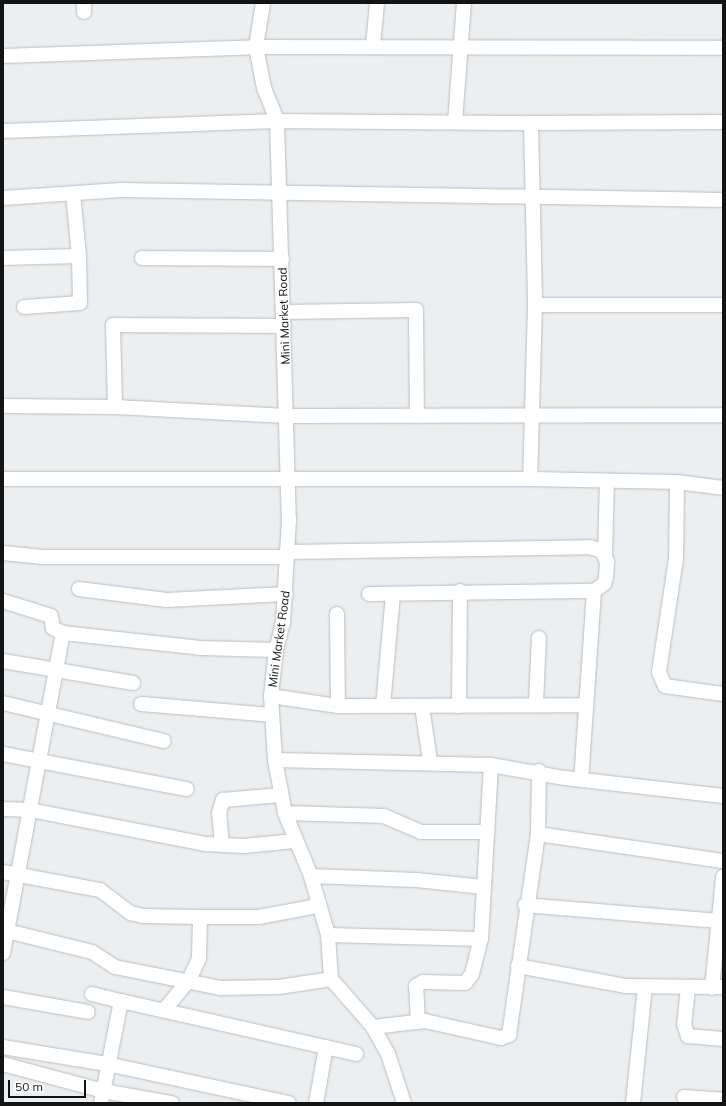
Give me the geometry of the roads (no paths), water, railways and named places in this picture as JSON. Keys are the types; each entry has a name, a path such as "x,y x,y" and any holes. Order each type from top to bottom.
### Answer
{"street":[{"path":"256,46 263,3"},
{"path":"374,46 377,3"},
{"path":"455,122 464,3"},
{"path":"3,56 256,46 723,48"},
{"name":"Mini Market Road","path":"256,46 264,88 277,121 287,416 288,479 286,594 276,650 271,696 271,715 275,760 285,813 294,841 311,876 318,906 328,935 331,979"},
{"path":"3,131 277,121 531,123 723,122"},
{"path":"530,479 534,415 535,305 534,199 531,123"},
{"path":"3,198 73,194 280,191 534,199 723,200"},
{"path":"24,307 80,303 73,194"},
{"path":"3,258 78,256"},
{"path":"142,258 282,259"},
{"path":"535,305 723,305"},
{"path":"284,312 416,310 417,416"},
{"path":"115,407 113,325 284,326"},
{"path":"3,406 115,407 287,416 723,415"},
{"path":"3,479 530,479 677,482 723,488"},
{"path":"369,594 460,591 594,591 604,584 607,481"},
{"path":"677,482 676,559 659,672 665,686 723,694"},
{"path":"3,553 43,557 287,555 590,547 605,556"},
{"path":"79,589 166,600 286,594"},
{"path":"459,706 460,591"},
{"path":"581,780 594,591"},
{"path":"383,706 393,594"},
{"path":"3,601 51,616 53,628 63,633 200,648 276,650"},
{"path":"337,614 338,706"},
{"path":"3,953 63,633"},
{"path":"536,704 539,638"},
{"path":"3,661 133,683"},
{"path":"271,696 338,706 459,706 536,704 586,705"},
{"path":"3,703 48,711 164,741"},
{"path":"141,704 271,715"},
{"path":"422,706 430,761"},
{"path":"3,754 187,789"},
{"path":"275,760 430,761 491,765 581,780 723,796"},
{"path":"418,1022 416,986 423,982 465,983 472,974 481,939 491,765"},
{"path":"373,1027 418,1022 506,1037 510,1030 525,905 538,834 539,772"},
{"path":"222,845 219,813 223,800 281,795"},
{"path":"3,809 30,810 222,845 294,841"},
{"path":"285,813 384,816 421,832 487,832"},
{"path":"538,834 723,861"},
{"path":"3,872 100,890 131,913 143,916 259,917 318,906"},
{"path":"311,876 416,880 484,888"},
{"path":"518,966 645,987 717,988 718,921 723,878"},
{"path":"525,905 718,921"},
{"path":"164,1010 189,980 198,959 200,917"},
{"path":"7,931 92,952 116,967 189,980 220,988 251,988 331,979 373,1027 388,1054 404,1103"},
{"path":"328,935 481,939"},
{"path":"633,1103 645,987"},
{"path":"688,988 684,1024 688,1036 723,1039"},
{"path":"92,994 356,1054"},
{"path":"3,996 88,1012"},
{"path":"102,1097 107,1064 121,1001"},
{"path":"3,1047 107,1064 288,1103"},
{"path":"316,1103 326,1047"},
{"path":"3,1064 102,1097 172,1103"},
{"path":"684,1097 723,1100"}]}
